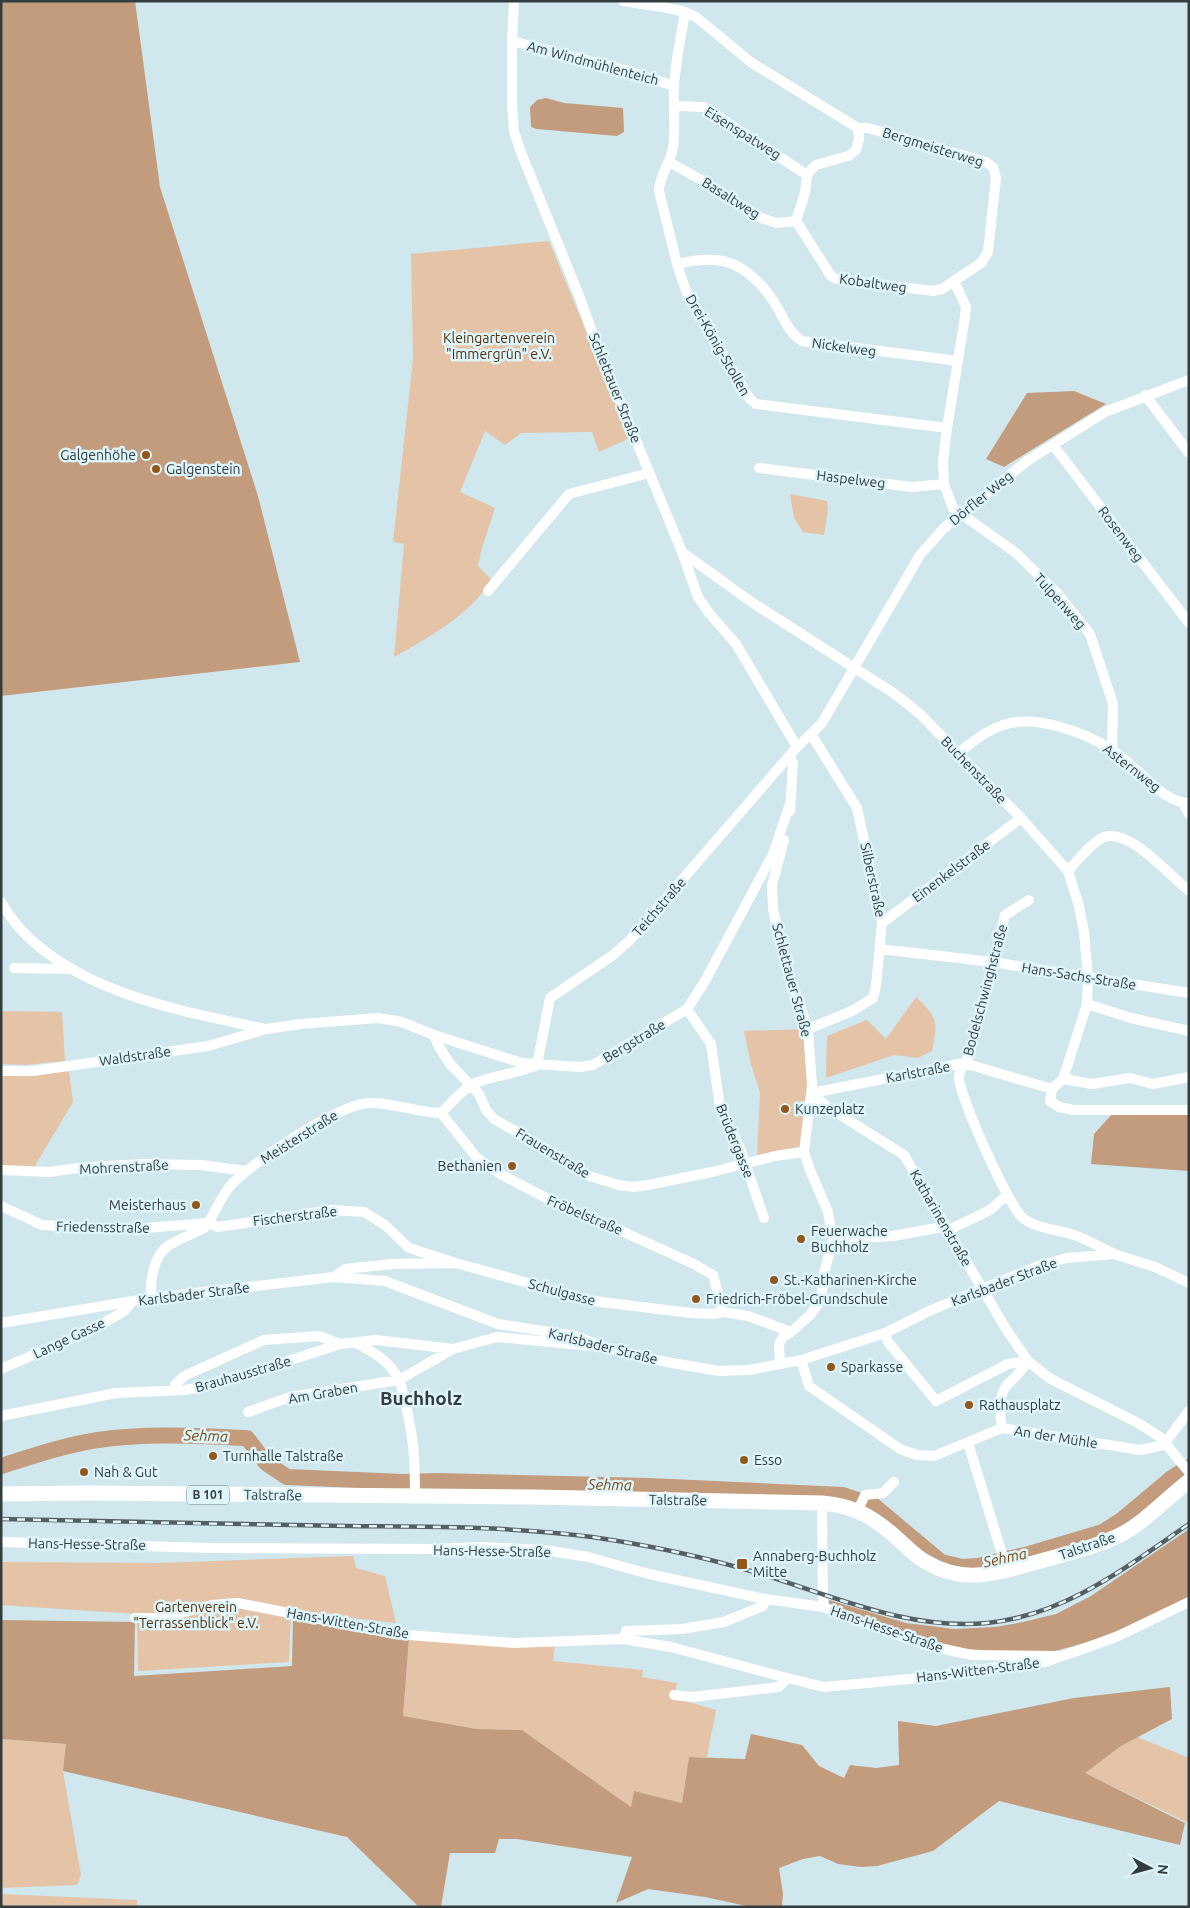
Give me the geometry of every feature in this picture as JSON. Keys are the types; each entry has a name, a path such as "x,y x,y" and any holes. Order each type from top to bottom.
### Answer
{"main road":[{"name":"Talstraße","path":"1,1494 415,1494 861,1504 917,1557 938,1569 950,1573 976,1575 1083,1549 1120,1535 1136,1525 1189,1481"}],"street":[{"name":"Schlettauer Straße","path":"514,1 512,41 514,132 522,155 578,293 598,348 682,552 698,597 709,613 736,644 797,747"},
{"path":"623,1 685,12"},
{"name":"Drei-König-Stollen","path":"685,12 677,52 677,76 674,86 674,145 669,162 659,181 659,191 677,264 688,294 750,399 756,404 947,428"},
{"name":"Bergmeisterweg","path":"685,12 696,17 752,63 858,128 868,128 986,162 993,167 996,178 988,252 981,263 954,280"},
{"name":"Am Windmühlenteich","path":"512,41 625,70 674,86"},
{"name":"Eisenspatweg","path":"674,106 704,107 808,174"},
{"path":"796,221 805,193 808,174 816,165 840,160 856,150 859,139 858,128"},
{"name":"Basaltweg","path":"669,162 705,182 761,218 777,223 796,221"},
{"name":"Kobaltweg","path":"796,221 831,276 836,279 933,291 942,289 954,280"},
{"name":"Nickelweg","path":"677,264 696,260 717,260 737,266 769,293 792,333 802,341 958,361"},
{"path":"954,280 966,307 943,462 944,484 953,508 960,513"},
{"name":"Dörfler Weg","path":"811,734 822,723 842,691 920,555 933,538 960,513 1027,461 1105,412 1189,380"},
{"path":"1146,395 1189,453"},
{"name":"Rosenweg","path":"1054,445 1189,623"},
{"name":"Haspelweg","path":"759,468 912,487 944,484"},
{"path":"488,591 569,494 649,473"},
{"name":"Tulpenweg","path":"960,513 1016,553 1058,594 1090,634 1113,704 1112,750"},
{"name":"Buchenstraße","path":"682,552 750,601 895,694 920,714 1021,818 1068,871 1079,906 1084,932 1088,977 1087,1004 1063,1078 1052,1089"},
{"name":"Asternweg","path":"958,753 983,733 1005,724 1027,721 1074,730 1112,750 1170,798 1186,803 1189,814"},
{"name":"Teichstraße","path":"537,1065 550,998 613,955 630,940 797,747 811,734"},
{"name":"Silberstraße","path":"808,1028 852,1011 873,998 876,986 882,923 857,808 811,734"},
{"name":"Schlettauer Straße","path":"780,1364 779,1344 783,1337 810,1315 821,1300 824,1273 833,1240 828,1212 804,1152 812,1093 808,1028 784,959 773,909 772,885 788,828 793,763 790,756"},
{"name":"Bergstraße","path":"266,1029 301,1024 378,1018 402,1022 434,1035 522,1063 580,1067 593,1065 687,1009 705,981 773,854 790,804"},
{"name":"Einenkelstraße","path":"882,923 1021,818"},
{"path":"1068,871 1097,841 1104,837 1113,836 1138,846 1189,891"},
{"name":"Bodelschwinghstraße","path":"1028,900 1005,915 969,1056 964,1063 959,1078 979,1136 1007,1195 1022,1219 1042,1227 1073,1235 1114,1254"},
{"path":"1,902 15,923 32,940 70,969 94,980 166,1006 266,1029"},
{"name":"Hans-Sachs-Straße","path":"880,949 992,962 1189,993"},
{"path":"14,968 70,969"},
{"path":"1087,1004 1131,1018 1189,1031"},
{"name":"Brüdergasse","path":"687,1009 711,1044 720,1108 740,1148 764,1218"},
{"name":"Waldstraße","path":"1,1071 33,1071 208,1046 266,1029"},
{"name":"Frauenstraße","path":"434,1035 450,1064 479,1094 486,1110 494,1119 589,1176 603,1181 634,1187 648,1185 775,1156 804,1152"},
{"name":"Karlstraße","path":"812,1093 964,1063 1052,1089"},
{"path":"441,1113 470,1086 478,1082 522,1072 537,1065"},
{"path":"1063,1078 1092,1084 1130,1078 1153,1084 1189,1077"},
{"path":"1052,1089 1050,1101 1059,1107 1074,1110 1189,1110"},
{"name":"Katharinenstraße","path":"812,1093 826,1106 904,1155 1006,1330 1028,1361 1049,1378 1138,1423 1160,1437 1189,1472"},
{"name":"Meisterstraße","path":"151,1298 150,1289 158,1257 167,1247 204,1228 230,1186 246,1171 325,1118 353,1106 369,1103 390,1105 424,1113 441,1113"},
{"name":"Fröbelstraße","path":"441,1113 477,1158 502,1175 550,1201 694,1264 714,1275 723,1312"},
{"name":"Mohrenstraße","path":"1,1170 49,1172 142,1164 200,1165 246,1171"},
{"path":"833,1240 892,1236 942,1227 949,1230 990,1210 1007,1195"},
{"name":"Friedensstraße","path":"1,1206 42,1225 90,1228 145,1228 208,1223"},
{"name":"Fischerstraße","path":"208,1223 218,1226 333,1210 364,1212 384,1225 409,1248 456,1263"},
{"name":"Karlsbader Straße","path":"1,1323 151,1298 334,1277 385,1281 498,1324 575,1336 604,1347 666,1362 719,1371 749,1370 801,1360 885,1333 982,1288 1038,1266 1067,1258 1114,1254 1154,1267 1189,1283"},
{"name":"Schulgasse","path":"334,1277 345,1269 393,1264 456,1263 593,1301 691,1313 713,1314 723,1312 748,1316 791,1332"},
{"name":"Lange Gasse","path":"1,1369 89,1331 123,1312 133,1301"},
{"path":"885,1333 888,1342 936,1402 1008,1364 1028,1361"},
{"path":"175,1390 175,1385 184,1376 264,1340 319,1336 340,1344"},
{"path":"399,1380 453,1349 497,1337 604,1347"},
{"name":"Brauhausstraße","path":"1,1416 116,1393 175,1390 217,1384 340,1344 376,1340 453,1349"},
{"path":"356,1343 374,1352 388,1364 399,1380 413,1435 415,1494"},
{"name":"An der Mühle","path":"801,1360 809,1386 900,1448 917,1455 934,1456 1002,1428 1092,1444 1140,1450 1165,1443"},
{"path":"1002,1428 1001,1396 1006,1387 1022,1372 1028,1361"},
{"name":"Am Graben","path":"248,1412 290,1397 399,1380"},
{"path":"1165,1443 1189,1411"},
{"path":"968,1442 1006,1567"},
{"path":"861,1504 866,1495 883,1493 894,1482"},
{"path":"822,1503 823,1607"},
{"name":"Hans-Hesse-Straße","path":"1,1542 212,1548 437,1549 480,1547 545,1550 588,1556 649,1574 765,1599 823,1607 925,1645 972,1656 1058,1656"},
{"name":"Hans-Witten-Straße","path":"622,1639 626,1631 682,1629 724,1622 762,1606 765,1599"},
{"name":"Hans-Witten-Straße","path":"135,1618 162,1618 212,1605 238,1603 395,1634 506,1642 622,1639 671,1647 824,1687 931,1677 1018,1664 1045,1662 1114,1638 1189,1602"},
{"path":"674,1695 692,1697 779,1687 787,1678"}],"green space":[{"name":"Kleingartenverein \"Immergrün\" e.V.","path":"549,241 630,438 599,452 592,432 521,433 505,445 485,431 460,492 495,508 478,566 492,580 472,604 448,624 394,657 404,544 393,542 413,359 411,254"},
{"path":"790,494 827,501 828,509 824,535 803,532 794,518"},
{"path":"916,997 929,1010 934,1021 935,1033 932,1051 918,1058 894,1055 826,1078 827,1036 867,1020 886,1039"},
{"path":"1,1011 62,1012 65,1061 25,1065 1,1064"},
{"path":"803,1029 809,1094 802,1146 757,1155 760,1093 744,1031"},
{"path":"69,1071 73,1102 33,1169 1,1167 1,1076 29,1076"},
{"name":"Gartenverein \"Terrassenblick\" e.V.","path":"353,1556 356,1568 385,1576 396,1623 291,1611 289,1662 138,1671 137,1614 1,1605 1,1562 157,1563"},
{"path":"409,1639 555,1646 553,1661 643,1670 642,1677 677,1683 675,1698 716,1710 707,1757 689,1757 682,1803 634,1791 631,1807 522,1730 477,1729 403,1716"},
{"path":"1137,1737 1189,1758 1189,1823 1084,1773 1121,1746"},
{"path":"1,1739 67,1744 63,1771 81,1875 77,1885 1,1888"},
{"path":"1,1894 137,1900 137,1907 1,1907"}],"shaded area":[{"path":"1,1 135,1 160,187 258,496 300,662 1,696"},
{"path":"546,98 564,103 623,108 624,132 617,136 531,127 530,107 537,100"},
{"path":"1074,391 1106,404 1004,467 986,459 1027,393"},
{"path":"1114,1112 1189,1113 1189,1171 1091,1164 1094,1134"},
{"path":"1189,1529 1189,1597 1127,1627 1088,1642 1055,1651 992,1651 956,1648 907,1635 829,1604 829,1600 906,1623 954,1629 995,1627 1023,1622 1056,1614 1091,1596"},
{"path":"293,1617 409,1639 403,1716 477,1729 522,1730 631,1807 634,1791 682,1803 689,1757 745,1759 751,1734 802,1745 819,1766 844,1778 850,1765 876,1768 899,1765 898,1721 936,1726 1074,1698 1170,1687 1172,1719 1121,1746 1085,1773 1185,1823 1180,1845 999,1801 933,1851 877,1866 861,1867 838,1864 820,1856 803,1859 779,1868 783,1894 782,1907 751,1907 705,1897 648,1889 616,1903 632,1857 517,1839 499,1839 495,1853 450,1853 441,1907 419,1907 347,1837 63,1771 66,1744 1,1739 1,1620 135,1622 134,1676 292,1666"}],"waterway":[{"name":"Sehma","path":"1,1466 61,1448 98,1440 153,1436 210,1436 247,1438 266,1463 287,1477 403,1482 437,1481 649,1486 843,1495 873,1505 941,1562 962,1567 978,1566 1029,1554 1103,1532 1123,1519 1173,1477 1189,1467"}],"railway":[{"path":"1,1519 469,1528 561,1533 694,1556 754,1572 869,1609 927,1622 957,1624 987,1623 1016,1618 1043,1610 1069,1599 1094,1587 1189,1524"}],"place":[{"name":"Galgenhöhe","path":"146,455"},
{"name":"Galgenstein","path":"156,469"},
{"name":"Kunzeplatz","path":"785,1109"},
{"name":"Bethanien","path":"512,1166"},
{"name":"Meisterhaus","path":"196,1205"},
{"name":"Feuerwache Buchholz","path":"801,1239"},
{"name":"St.-Katharinen-Kirche","path":"774,1280"},
{"name":"Friedrich-Fröbel-Grundschule","path":"696,1299"},
{"name":"Sparkasse","path":"831,1367"},
{"name":"Rathausplatz","path":"969,1405"},
{"name":"Turnhalle Talstraße","path":"213,1456"},
{"name":"Esso","path":"744,1460"},
{"name":"Nah & Gut","path":"84,1472"},
{"name":"Annaberg-Buchholz Mitte","path":"742,1564"}],"district":[{"name":"Buchholz","path":"421,1398"}]}
